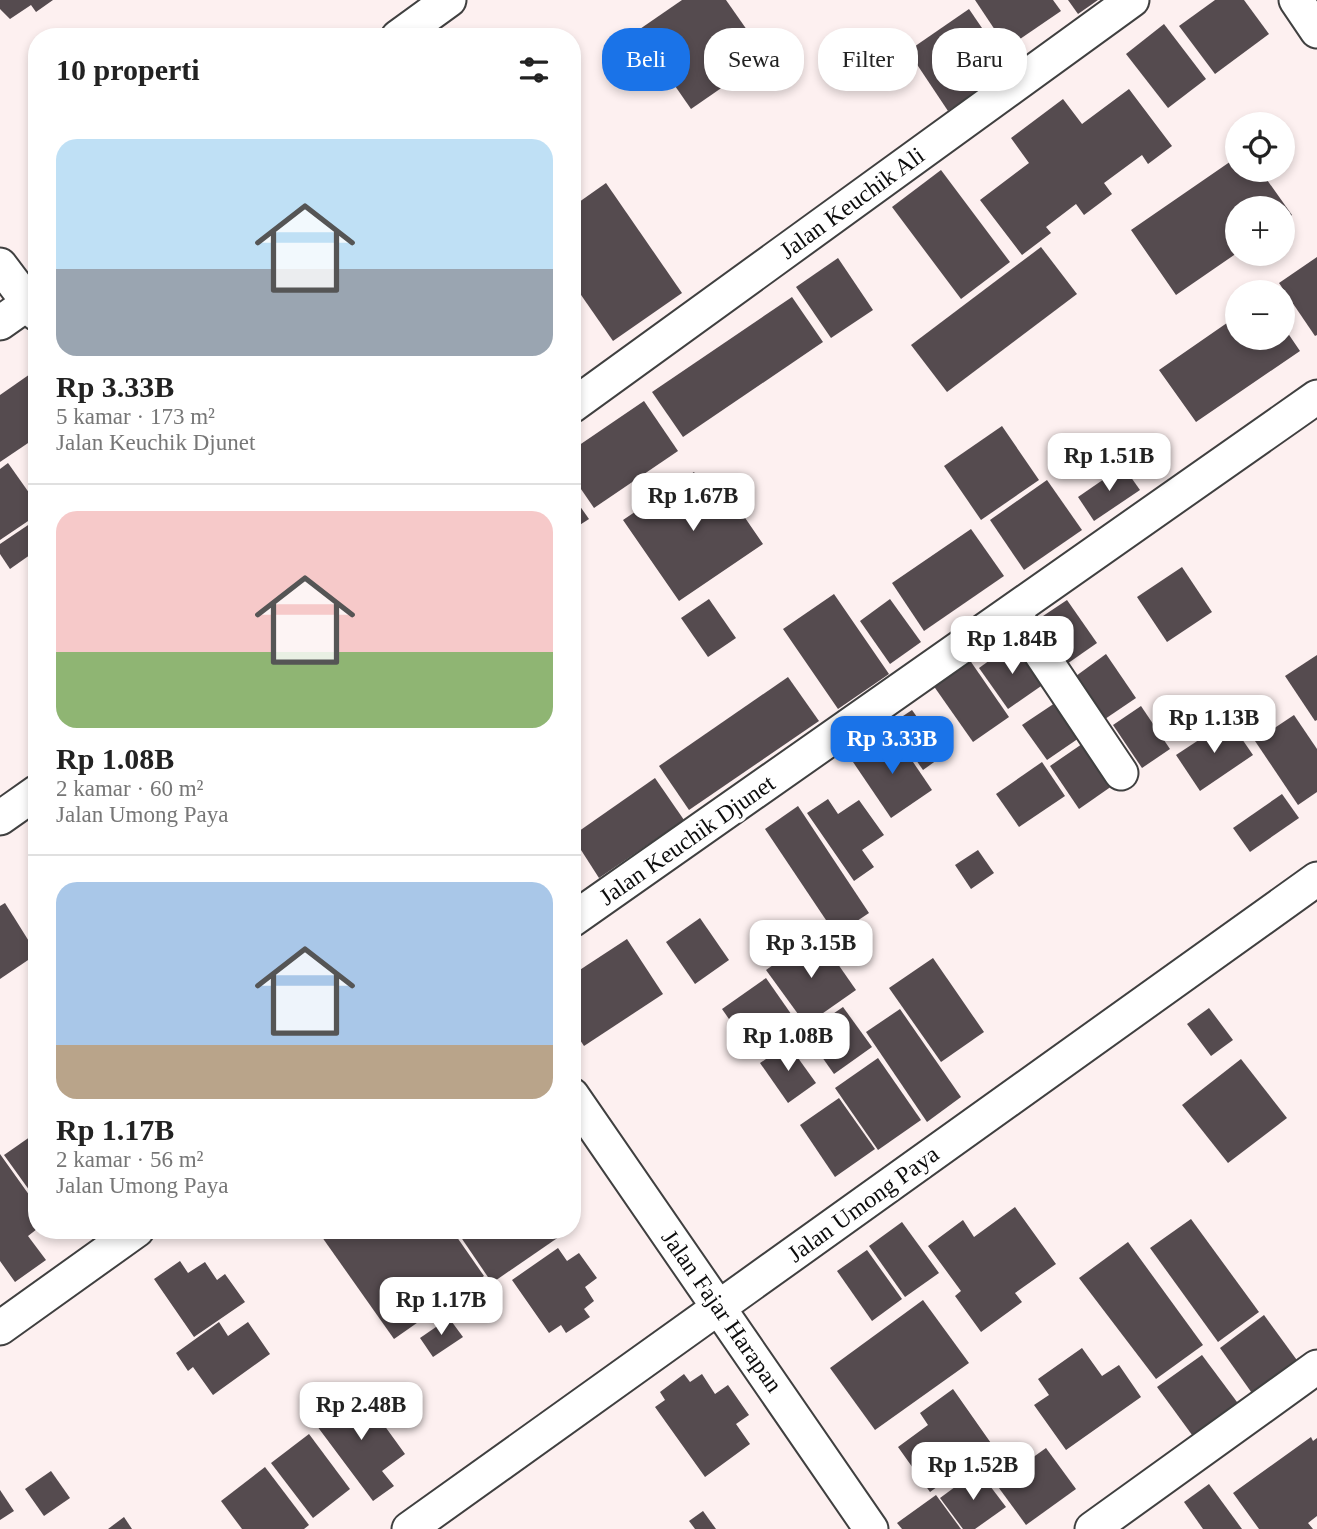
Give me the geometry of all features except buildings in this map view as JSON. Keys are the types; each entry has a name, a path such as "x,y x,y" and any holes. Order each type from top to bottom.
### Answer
{"street":[{"path":"410,28 449,0"},
{"name":"Jalan Keuchik Ali","path":"581,399 1132,0"},
{"path":"1296,0 1317,31"},
{"path":"0,265 28,297"},
{"path":"0,323 28,307"},
{"name":"Jalan Keuchik Djunet","path":"581,914 1317,397"},
{"path":"1013,612 1121,773"},
{"path":"0,818 28,798"},
{"name":"Jalan Umong Paya","path":"409,1529 1317,879"},
{"name":"Jalan Fajar Harapan","path":"581,1108 871,1529"},
{"path":"0,1328 124,1239"},
{"path":"1092,1529 1317,1367"}]}
